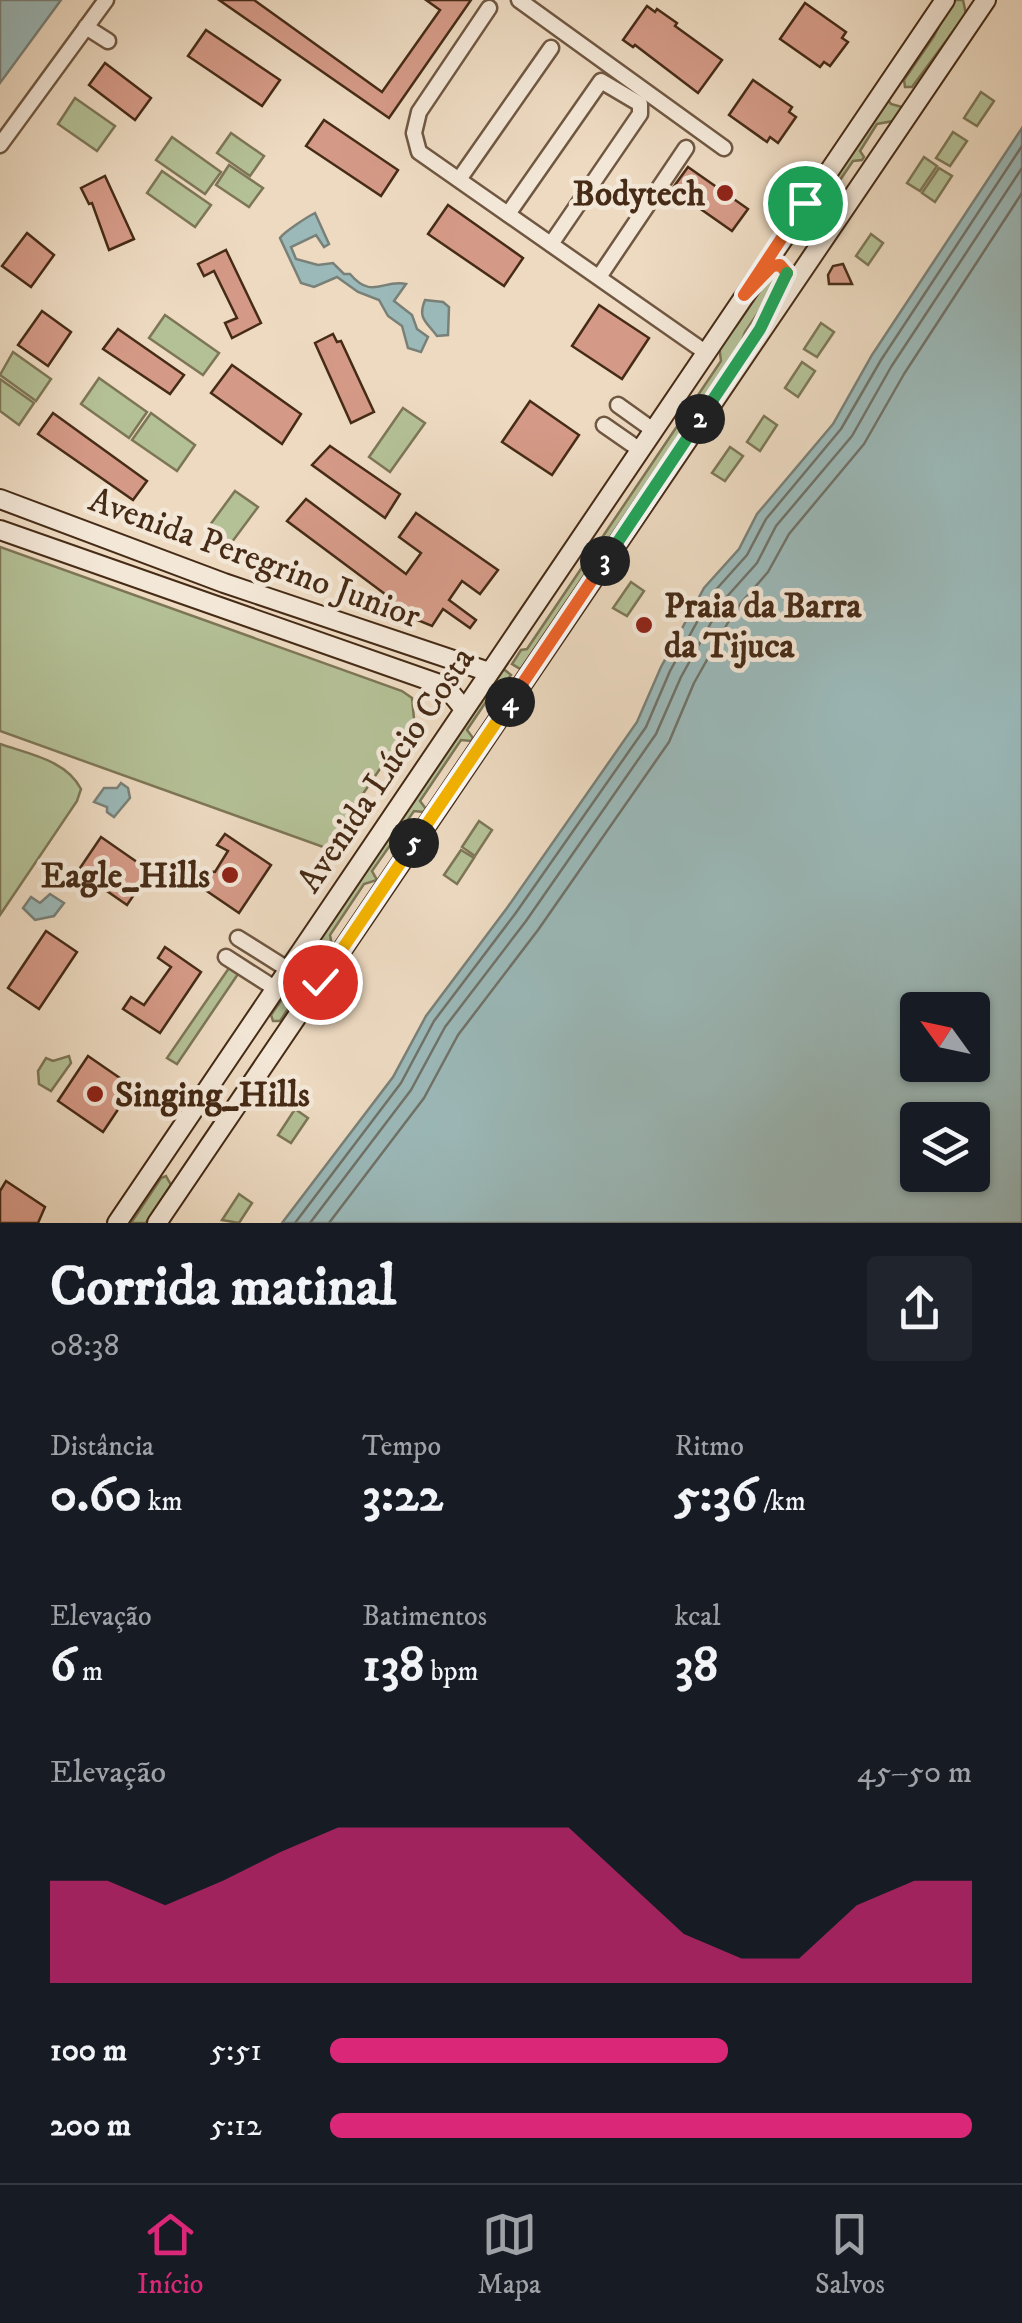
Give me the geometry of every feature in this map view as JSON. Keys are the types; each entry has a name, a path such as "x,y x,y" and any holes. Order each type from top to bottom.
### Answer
{"main road":[{"name":"Avenida Lúcio Costa","path":"122,1216 945,0"},
{"name":"Avenida Lúcio Costa","path":"156,1223 986,0"},
{"path":"904,59 898,82 902,91 908,93 915,91 944,60"},
{"path":"744,295 772,266 784,267 787,274 760,329"},
{"name":"Avenida Peregrino Junior","path":"0,499 224,583 489,672"},
{"name":"Avenida Peregrino Junior","path":"0,530 445,686 464,710"},
{"path":"80,559 90,533"},
{"path":"276,989 266,1016 272,1027 281,1026 320,982"},
{"path":"122,1216 160,1172 170,1171 176,1178 175,1184 156,1223"}],"street":[{"path":"0,145 106,0"},
{"path":"519,0 724,148"},
{"path":"489,8 418,112 414,133 419,152 705,352"},
{"path":"86,27 108,41"},
{"path":"460,178 551,48"},
{"path":"508,214 601,81 640,104 642,110 551,244"},
{"path":"599,277 686,148"},
{"path":"618,406 653,430"},
{"path":"604,425 640,450"},
{"path":"238,938 289,970"},
{"path":"226,956 276,989"}],"green space":[{"path":"952,0 963,0 966,14 912,87 905,87 904,80 934,36"},
{"path":"981,92 994,101 977,126 964,118"},
{"path":"885,96 891,104 902,107 893,121 877,124 860,151 862,160 853,161 806,230 793,238"},
{"path":"75,98 115,126 97,151 58,124"},
{"path":"953,132 967,141 950,166 936,158"},
{"path":"231,133 264,156 250,176 217,153"},
{"path":"172,137 221,172 205,194 156,160"},
{"path":"924,157 937,166 920,191 907,183"},
{"path":"229,165 263,188 249,207 216,185"},
{"path":"939,168 952,176 935,202 922,193"},
{"path":"162,171 211,205 195,227 147,193"},
{"path":"871,234 883,243 868,265 856,256"},
{"path":"773,272 781,272 782,277 745,332 740,347 522,670 512,664 521,650 527,649 721,361 719,345"},
{"path":"165,315 219,353 203,375 149,338"},
{"path":"821,323 834,332 817,357 804,349"},
{"path":"13,352 51,379 36,401 0,375"},
{"path":"802,362 815,371 798,397 785,388"},
{"path":"99,378 147,412 129,438 81,404"},
{"path":"0,379 34,403 19,425 0,411"},
{"path":"403,408 425,423 390,472 369,457"},
{"path":"151,413 195,445 177,471 132,440"},
{"path":"764,416 777,425 760,451 747,442"},
{"path":"730,447 743,456 725,481 712,473"},
{"path":"235,491 258,507 229,546 207,529"},
{"path":"0,547 402,691 412,698 414,719 326,848 0,731"},
{"path":"631,582 644,591 627,616 613,608"},
{"path":"501,667 511,675 505,683 498,684 467,730 473,738 461,740 420,801 426,809 414,811 372,871 377,880 364,884 330,935 333,951 315,968 280,1021 273,1021 271,1015 306,965 311,947"},
{"path":"0,744 56,765 81,789 77,801 0,915"},
{"path":"479,821 492,830 475,856 462,847"},
{"path":"461,850 474,858 457,884 444,875"},
{"path":"229,968 238,974 177,1064 167,1058"},
{"path":"69,1056 71,1063 51,1091 39,1084 38,1071 46,1058 53,1061"},
{"path":"295,1109 308,1118 291,1143 278,1135"},
{"path":"166,1176 171,1185 146,1223 131,1223 161,1178"},
{"path":"239,1194 252,1203 239,1223 222,1220"}],"water":[{"path":"0,0 61,0 0,83"},
{"path":"1022,128 1022,1223 282,1223 393,1077 426,1016 637,722 661,667 704,588 739,549 757,514 833,424 872,355"},
{"path":"315,213 329,244 324,247 316,235 291,247 296,259 318,265 333,263 365,286 406,284 394,301 412,315 417,329 428,337 421,352 408,348 402,326 388,316 379,300 358,292 337,277 314,287 301,283 280,238"},
{"path":"425,300 443,302 449,307 448,335 437,336 424,320"},
{"path":"121,783 128,788 130,798 114,817 107,807 94,802 104,788 117,788"},
{"path":"50,894 64,903 54,916 35,920 23,908 31,897 40,903"}],"building":[{"path":"219,0 254,0 382,92 440,10 426,0 471,0 389,118"},
{"path":"805,3 846,32 842,38 848,42 830,66 824,62 820,67 780,39"},
{"path":"647,6 677,23 675,26 722,60 698,93 623,40"},
{"path":"206,30 280,80 262,106 188,56"},
{"path":"105,63 151,98 135,120 89,85"},
{"path":"753,80 792,107 789,112 796,117 778,143 770,137 767,142 729,115"},
{"path":"324,120 398,170 381,196 306,146"},
{"path":"688,167 748,209 732,231 672,189"},
{"path":"105,176 134,239 109,250 92,203 89,204 81,188"},
{"path":"448,205 523,258 504,286 428,234"},
{"path":"27,233 54,255 31,287 2,266"},
{"path":"226,250 261,323 232,338 225,323 237,318 214,271 204,276 198,264"},
{"path":"843,264 852,284 829,284 833,266"},
{"path":"599,305 649,338 622,379 572,346"},
{"path":"42,311 71,332 48,366 18,345"},
{"path":"118,329 184,375 170,394 103,349"},
{"path":"333,334 337,342 341,341 374,412 351,423 315,343"},
{"path":"232,365 301,414 282,444 211,393"},
{"path":"530,401 579,435 552,475 502,442"},
{"path":"53,413 147,481 133,500 38,434"},
{"path":"330,446 400,494 385,518 312,465"},
{"path":"306,499 406,574 421,553 399,537 416,513 498,570 480,594 462,581 449,600 476,620 470,628 443,609 432,626 383,606 389,597 287,521"},
{"name":"Eagle_Hills","path":"225,834 271,865 239,913 192,881 200,870 215,872 228,851 217,845"},
{"path":"101,837 150,871 127,905 78,871"},
{"path":"46,931 77,952 39,1009 8,988"},
{"path":"165,947 201,972 160,1033 123,1009 131,997 144,1005 171,967 158,958"},
{"name":"Singing_Hills","path":"88,1056 133,1087 103,1132 58,1101"},
{"path":"6,1181 45,1207 38,1223 0,1223 0,1191"}],"place":[{"name":"Bodytech","path":"725,193"},
{"name":"Praia da Barra da Tijuca","path":"644,625"},
{"name":"Eagle_Hills","path":"230,875"},
{"name":"Singing_Hills","path":"95,1094"}],"route":[{"path":"320,982 760,329 787,274 784,267 772,266 744,295 805,203"}]}
